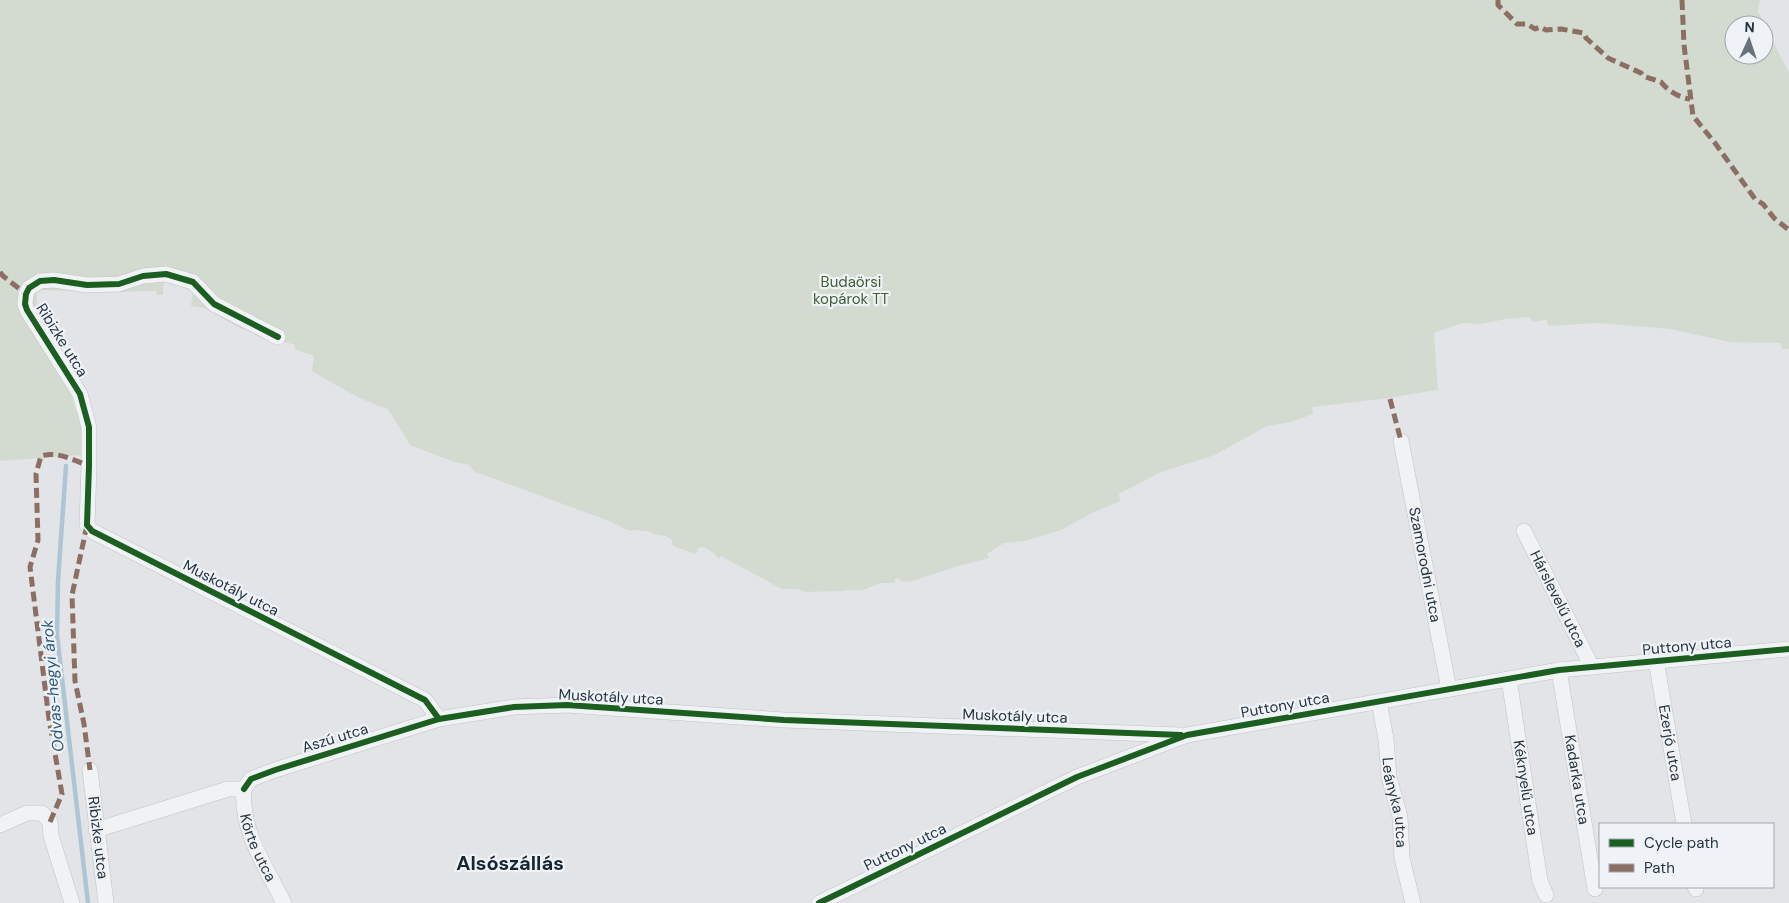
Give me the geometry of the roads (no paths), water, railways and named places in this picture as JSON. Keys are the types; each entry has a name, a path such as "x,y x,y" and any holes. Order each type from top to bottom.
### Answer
{"street":[{"name":"Ribizke utca","path":"86,525 89,427 80,394 27,310 25,304 29,288 40,281 54,280 87,285 119,284 143,276 166,274 193,282 214,304 278,337"},
{"name":"Szamorodni utca","path":"1400,441 1449,690"},
{"name":"Muskotály utca","path":"86,525 92,532 426,700 439,719 514,707 567,705 784,720 1187,735"},
{"name":"Hárslevelű utca","path":"1524,531 1592,667"},
{"name":"Puttony utca","path":"819,903 1077,777 1187,735 1559,670 1656,660 1789,650"},
{"name":"Ezerjó utca","path":"1656,660 1684,823"},
{"name":"Kadarka utca","path":"1559,670 1595,889"},
{"name":"Kéknyelű utca","path":"1509,679 1540,881 1546,895"},
{"name":"Leányka utca","path":"1379,702 1386,739 1389,777 1400,817 1402,858 1413,903"},
{"name":"Aszú utca","path":"244,789 251,779 276,770 439,719"},
{"name":"Ribizke utca","path":"90,770 106,903"},
{"path":"96,830 228,789 244,789"},
{"name":"Körte utca","path":"244,789 243,807 251,836 284,903"},
{"path":"0,825 27,813 36,812 42,814 50,822 51,836 72,903"}],"waterway":[{"name":"Odvas-hegyi árok","path":"66,466 58,581 57,635 88,903"}],"district":[{"name":"Alsószállás","path":"510,863"}],"park label":[{"name":"Budaörsi kopárok TT","path":"851,290"}]}
